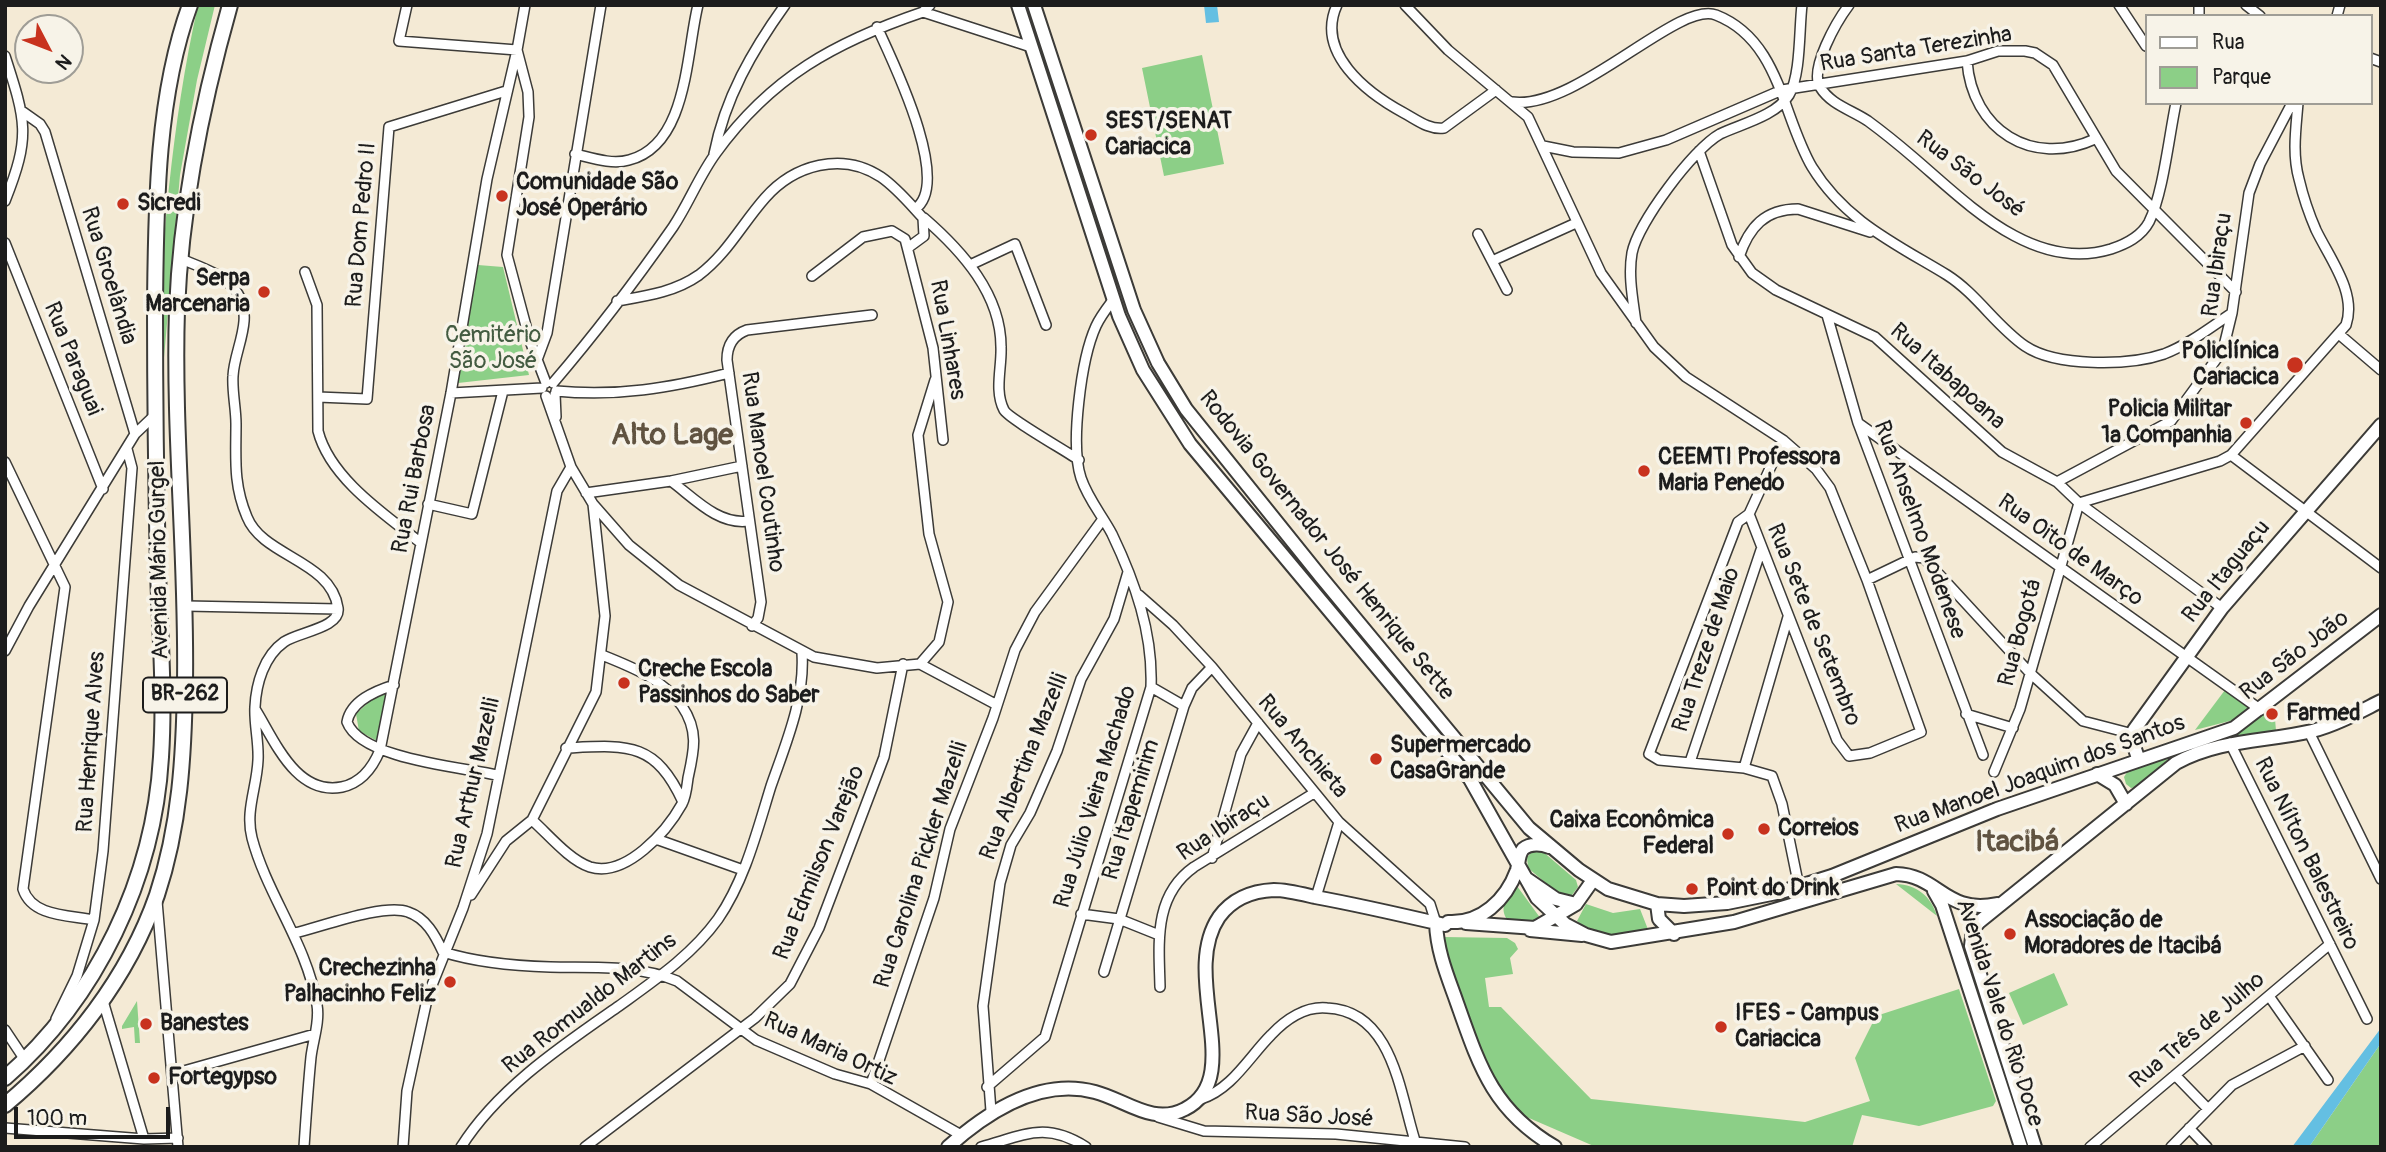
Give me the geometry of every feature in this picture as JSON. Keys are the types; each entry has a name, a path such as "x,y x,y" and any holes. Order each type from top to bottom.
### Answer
{"main road":[{"name":"Avenida Mário Gurgel","path":"5,1078 53,1031 86,987 123,915 153,815 161,757 155,415 156,181 183,5"},
{"name":"Avenida Mário Gurgel","path":"180,33 190,5"},
{"name":"Avenida Mário Gurgel","path":"5,1105 56,1058 103,1001 139,936 157,895 175,828 184,755 186,606 177,311 181,259 204,99 230,5"},
{"name":"Rodovia Governador José Henrique Sette","path":"1018,5 1113,300 1143,370 1190,444 1470,779 1521,871"},
{"name":"Rodovia Governador José Henrique Sette","path":"1034,7 1134,310 1172,387 1199,428 1529,828 1593,880 1622,895 1657,904"},
{"name":"Rua Itaguaçu","path":"2133,734 2222,608 2381,425"},
{"name":"Rua São João","path":"2234,728 2261,710 2381,615"},
{"name":"Rua Manoel Joaquim dos Santos","path":"2168,768 2203,750 2230,743 2309,732 2379,705"},
{"name":"Rua Manoel Joaquim dos Santos","path":"1657,904 1727,903 1799,887 1997,809 2138,758 2234,728"},
{"path":"2133,734 2138,758"},
{"path":"2125,763 2122,784 2131,801"},
{"name":"Avenida Vale do Rio Doce","path":"2035,1147 1971,946 1973,929 1997,904 2131,801 2168,768"},
{"path":"2097,774 2115,785 2131,801"},
{"path":"1442,923 1460,923 1477,918 1497,902 1521,871 1522,850 1527,846 1539,844 1553,848"},
{"path":"1521,871 1560,901 1576,904"},
{"name":"Rua Manoel Joaquim dos Santos","path":"1521,871 1536,898 1553,916 1586,936 1611,943 1674,934 1764,914 1887,876 1910,876 1930,885"},
{"path":"1530,930 1576,904 1593,880"},
{"name":"Avenida Vale do Rio Doce","path":"1930,885 1963,906 1981,908 1997,904"},
{"name":"Avenida Vale do Rio Doce","path":"1930,885 1942,905 2021,1147"},
{"path":"949,1146 991,1111 1016,1100 1059,1089 1092,1091 1153,1115 1174,1114 1201,1099 1213,1070 1214,1053 1204,967 1207,943 1215,924 1228,906 1254,892 1282,890 1442,923 1586,936"},
{"path":"1497,902 1504,920 1512,928"},
{"path":"1657,904 1659,919 1674,934"},
{"path":"1442,923 1439,951 1479,1068 1509,1112 1536,1136 1555,1147"}],"street":[{"path":"407,5 399,41 517,50 530,103 507,255 510,275 537,360 550,389 556,422 571,467 593,504 629,545 660,571 694,595 802,653 861,666 920,664 997,705"},
{"name":"Rua Rui Barbosa","path":"380,750 451,393 481,210 525,5"},
{"path":"537,360 547,333 601,5"},
{"path":"575,154 608,161 630,160 650,150 664,135 680,99 698,5"},
{"path":"714,155 720,122 734,88 785,5"},
{"path":"1337,5 1331,26 1332,40 1340,58 1362,84 1385,103 1432,128 1444,128 1496,90"},
{"path":"1405,5 1448,50 1528,117 1601,273 1636,324 1677,369 1783,440 1816,469 1830,488 1867,580 1920,556 2030,673 2083,721 2133,734"},
{"path":"1636,324 1631,264 1635,243 1651,211 1710,140 1785,101 1792,88 1801,5"},
{"path":"1819,86 1817,73 1822,57 1849,5"},
{"path":"2119,5 2144,44"},
{"path":"550,389 677,221 714,155 757,105 821,55 877,27 926,8 1031,47"},
{"path":"1511,102 1539,101 1575,87 1657,36 1706,13 1727,20 1757,47 1769,62 1813,168 1874,233"},
{"path":"877,27 899,77 925,150 927,183 923,199 915,209"},
{"name":"Rua Santa Terezinha","path":"1543,146 1604,154 1637,149 1780,90 1967,61 1981,55 2011,50 2035,53 2044,58 2064,79 2095,139 2116,171 2236,292"},
{"path":"5,56 23,112 24,148 5,201"},
{"path":"1967,61 1970,88 1976,100 2009,138 2033,148 2058,150 2095,139"},
{"name":"Rua São José","path":"1819,86 1838,104 1878,129 1977,211 2002,228 2042,248 2075,255 2114,248 2134,239 2145,229 2154,208 2176,105"},
{"name":"Rua Dom Pedro II","path":"318,397 367,399 389,127 506,91"},
{"name":"Rua Ibiraçu","path":"2057,482 2171,421 2223,350 2236,292 2249,193 2259,164 2291,105"},
{"path":"2079,503 2220,461 2231,455 2340,335 2348,320 2348,301 2316,228 2298,177 2295,148 2298,105"},
{"name":"Rua Groelândia","path":"23,112 40,124 45,132 135,434"},
{"path":"1699,151 1728,236 1738,257"},
{"path":"617,301 661,292 698,276 719,258 765,198 802,170 829,164 857,166 881,177 970,265 984,287 999,324 999,387 1003,410 1016,422 1047,438 1079,460"},
{"path":"1738,257 1745,241 1766,215 1786,209 1821,215 1874,233 1959,283 2025,346 2056,359 2120,361 2164,354 2232,313"},
{"path":"812,276 852,244 873,233 892,231 901,235 909,247 925,236 923,218"},
{"path":"1492,261 1576,223"},
{"path":"1478,234 1507,290"},
{"name":"Rua Paraguai","path":"5,243 103,489"},
{"path":"970,265 1015,244 1046,325"},
{"name":"Rua Linhares","path":"909,247 933,348 943,440"},
{"name":"Rua Itabapoana","path":"1738,257 1766,284 1875,337 1991,443 2023,465 2057,482 2079,503 2222,608"},
{"path":"181,259 228,283 242,302 243,329 233,374 236,427 234,460 235,478 247,518 260,536 320,578 333,595 338,608 337,616 328,625 293,636 276,648 264,667 255,709 258,759 250,827 253,840 295,933 316,998 304,1147"},
{"path":"305,272 317,305 318,431 331,460 368,499 421,544"},
{"name":"Rua Júlio Vieira Machado","path":"988,1087 1045,1037 1152,687 1149,646 1138,594 1103,519 1084,486 1079,460 1079,406 1087,356 1095,327 1113,300"},
{"name":"Rua Manoel Coutinho","path":"752,626 758,618 761,602 729,373 729,345 741,332 872,315"},
{"name":"Rua Anselmo Modenese","path":"1827,315 1858,423 1983,755"},
{"path":"2340,335 2381,370"},
{"path":"451,393 550,389 588,394 647,391 729,373"},
{"path":"920,664 939,642 948,602 929,534 919,435 936,375"},
{"path":"428,504 472,514 503,391"},
{"path":"5,651 135,434 155,415"},
{"name":"Rua Oito de Março","path":"1858,423 2261,710"},
{"path":"1783,440 1749,514 1738,522 1649,754 1659,760 1763,772 1775,783 1799,887"},
{"name":"Rua Henrique Alves","path":"53,1031 59,1010 77,976 94,920 103,851 132,468 127,449"},
{"path":"2231,455 2380,565"},
{"path":"5,462 65,587 23,889 26,898 43,911 94,920"},
{"path":"586,493 671,481 742,466"},
{"name":"Rua Arthur Mazelli","path":"402,1147 402,1123 428,995 443,952 463,908 487,834 557,491 571,467"},
{"path":"671,481 721,517 737,523 748,521"},
{"name":"Rua Bogotá","path":"1994,772 2013,728 2079,503"},
{"path":"463,908 506,841 532,820 596,692 605,616 593,504"},
{"name":"Rua Sete de Setembro","path":"1749,514 1837,740 1849,756 1870,753 1920,732 1867,580"},
{"name":"Rua Carolina Pickler Mazelli","path":"871,1084 934,898 950,829 1015,650 1035,612 1103,519"},
{"name":"Rua Treze de Maio","path":"1690,762 1761,550"},
{"name":"Rua Albertina Mazelli","path":"991,1111 983,1006 998,895 1006,858 1057,751 1080,679 1114,619 1128,572"},
{"name":"Rua Anchieta","path":"1138,594 1173,625 1212,667 1339,822 1430,904 1442,923"},
{"path":"186,606 338,608"},
{"path":"1745,768 1788,617"},
{"name":"Rua Romualdo Martins","path":"461,1147 482,1119 524,1078 578,1035 663,975 698,944 719,918 743,870 797,708 802,653"},
{"path":"532,820 579,860 598,868 631,858 656,839 683,802 696,742 687,713 664,686 602,655"},
{"name":"Rua Edmilson Varejão","path":"585,1147 742,1028 790,984 819,928 884,757 903,664"},
{"name":"Rua Itapemirim","path":"1104,972 1184,706 1192,688 1212,667"},
{"path":"394,684 364,699 349,715 347,722 353,733 380,750 497,775"},
{"path":"1152,687 1184,706"},
{"path":"255,709 295,769 314,786 333,788 352,784 366,773 380,750"},
{"path":"1966,714 2013,728"},
{"path":"1212,858 1241,754 1258,723"},
{"path":"2309,732 2381,879"},
{"name":"Rua Nílton Balestreiro","path":"2230,743 2367,1019"},
{"path":"566,748 622,748 649,755 672,778 683,802"},
{"name":"Rua Ibiraçu","path":"1160,988 1160,917 1174,888 1186,873 1314,793"},
{"path":"1316,897 1339,822"},
{"path":"487,834 495,842 506,841"},
{"path":"656,839 743,870"},
{"path":"5,1128 178,1142 157,895"},
{"path":"295,933 383,911 402,910 424,922 443,952"},
{"path":"1081,914 1119,919 1159,935"},
{"name":"Rua Três de Julho","path":"2090,1147 2330,944"},
{"name":"Rua Maria Ortiz","path":"443,952 546,967 617,968 663,975 677,981 762,1044 849,1080 871,1084 961,1135"},
{"path":"2269,996 2328,1080"},
{"path":"103,1001 144,1139"},
{"path":"1201,1099 1230,1081 1286,1022 1304,1011 1332,1008 1358,1018 1384,1046 1395,1069 1416,1145"},
{"path":"5,1030 25,1060"},
{"path":"173,1074 315,1034"},
{"path":"2171,1147 2239,1080 2305,1046"},
{"path":"2175,1075 2208,1109"},
{"name":"Rua São José","path":"1153,1115 1204,1131 1336,1134 1416,1145 1465,1147"},
{"path":"2189,1128 2207,1147"},
{"path":"981,1147 1045,1131 1065,1134 1086,1147"}],"green space":[{"path":"198,5 215,5 197,80 180,175 163,369 156,369 161,277 174,141"},
{"path":"1202,55 1224,164 1164,176 1142,68"},
{"name":"Cemitério São José","path":"478,265 503,267 529,375 458,383"},
{"path":"2225,690 2249,708 2245,717 2195,730"},
{"path":"388,692 377,741 359,731 356,714 372,699"},
{"path":"2274,706 2276,731 2200,745 2242,730"},
{"path":"2195,746 2174,755 2143,784 2131,788 2124,777 2129,769"},
{"path":"1541,850 1576,880 1578,887 1572,895 1561,896 1528,868 1527,857 1533,851"},
{"path":"1896,884 1917,889 1927,897 1937,916"},
{"path":"1517,886 1541,919 1534,924 1510,923 1506,918 1504,904"},
{"path":"1586,904 1613,913 1640,909 1649,932 1611,935 1593,931 1577,921"},
{"path":"1444,937 1507,938 1515,943 1518,949 1510,958 1513,974 1485,978 1489,1007 1501,1007 1591,1099 1805,1122 1870,1101 1855,1058 1876,1016 1959,989 1996,1101 1993,1106 1919,1126 1862,1115 1852,1147 1596,1147 1522,1115 1488,1079 1448,962"},
{"path":"2054,973 2068,1005 2023,1025 2009,993"},
{"path":"137,1001 140,1043 135,1043 134,1027 122,1029"},
{"path":"2381,1043 2381,1147 2309,1147"}],"water":[{"path":"1204,5 1217,5 1219,22 1206,23"},
{"path":"2381,1028 2381,1043 2309,1147 2292,1147"}],"place":[{"name":"SEST/SENAT Cariacica","path":"1091,135"},
{"name":"Comunidade São José Operário","path":"502,196"},
{"name":"Sicredi","path":"123,204"},
{"name":"Serpa Marcenaria","path":"264,292"},
{"name":"Policlínica Cariacica","path":"2295,365"},
{"name":"Policia Militar 1ª Companhia","path":"2246,423"},
{"name":"CEEMTI Professora Maria Penedo","path":"1644,471"},
{"name":"Creche Escola Passinhos do Saber","path":"624,683"},
{"name":"Farmed","path":"2272,714"},
{"name":"Supermercado CasaGrande","path":"1376,759"},
{"name":"Correios","path":"1764,829"},
{"name":"Caixa Econômica Federal","path":"1728,834"},
{"name":"Point do Drink","path":"1692,889"},
{"name":"Associação de Moradores de Itacibá","path":"2010,934"},
{"name":"Crechezinha Palhacinho Feliz","path":"450,982"},
{"name":"Banestes","path":"146,1024"},
{"name":"IFES - Campus Cariacica","path":"1721,1027"},
{"name":"Fortegypso","path":"154,1078"}],"district":[{"name":"Alto Lage","path":"672,436"},
{"name":"Itacibá","path":"2017,843"}]}
